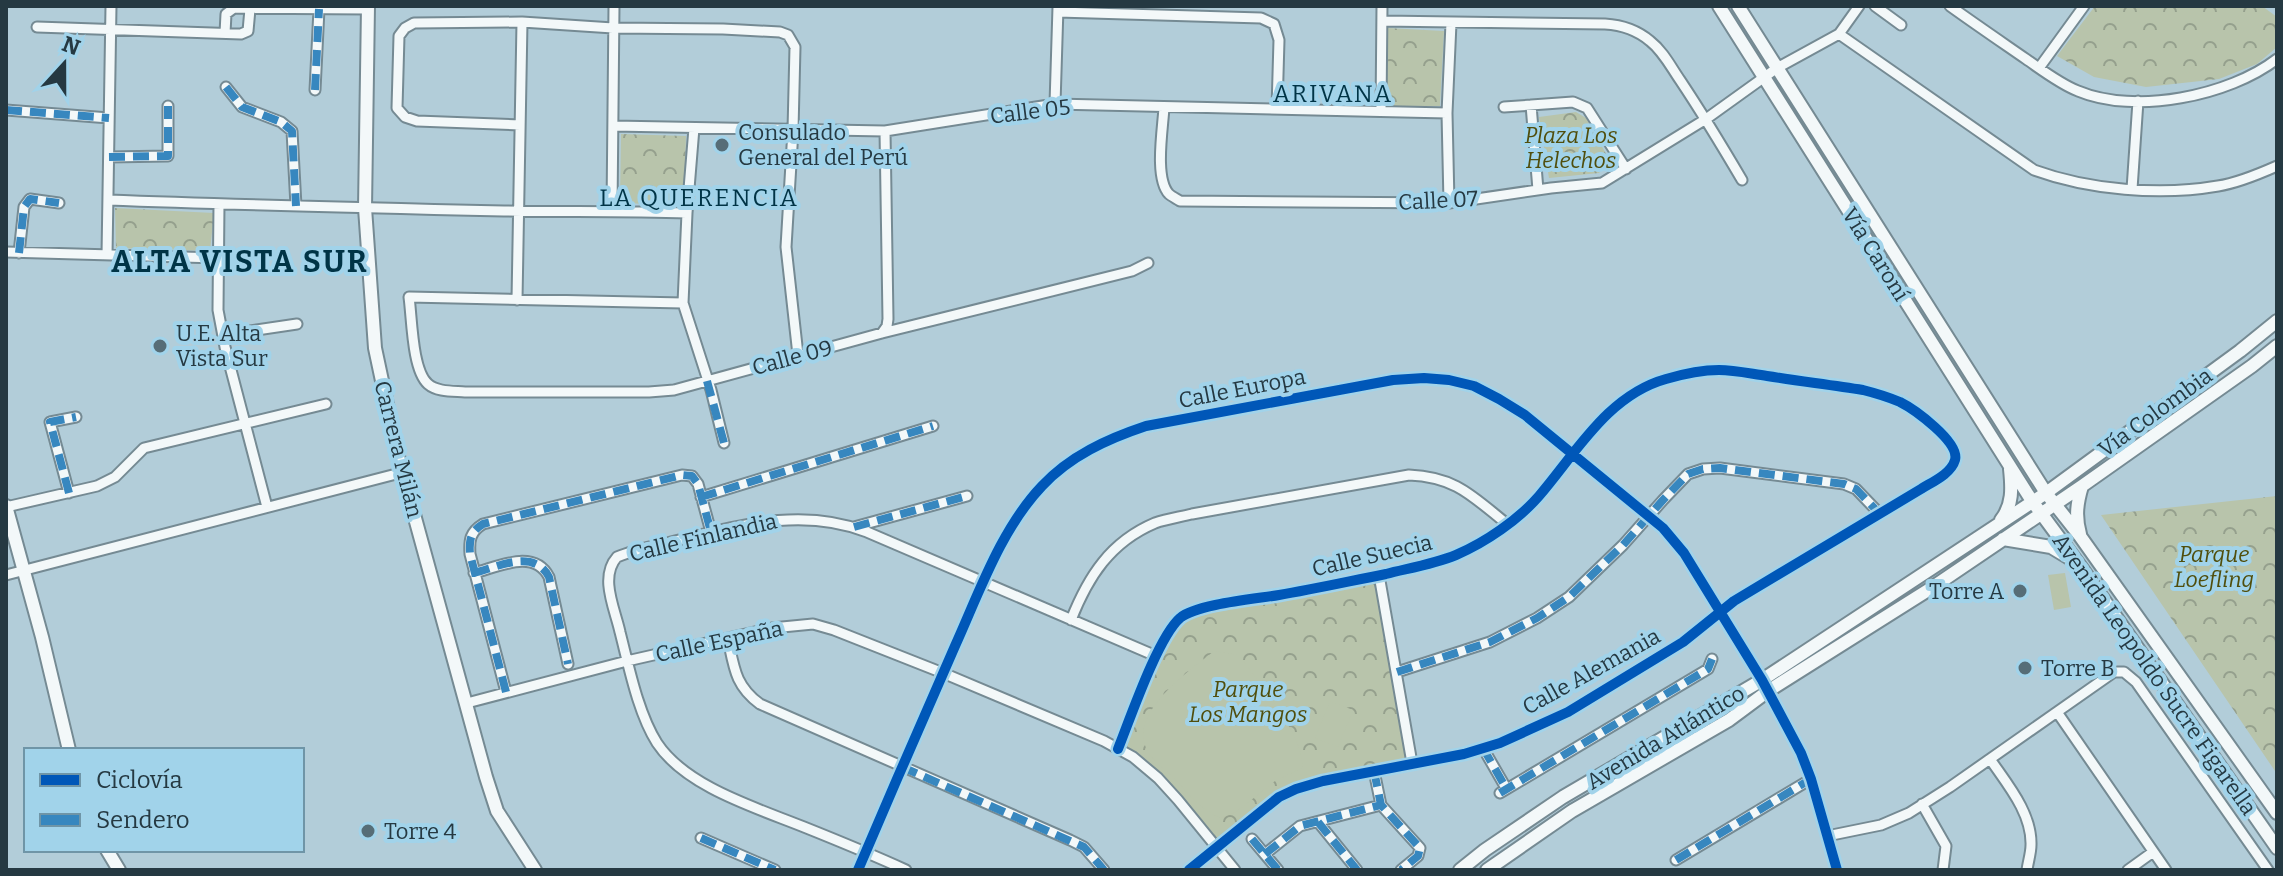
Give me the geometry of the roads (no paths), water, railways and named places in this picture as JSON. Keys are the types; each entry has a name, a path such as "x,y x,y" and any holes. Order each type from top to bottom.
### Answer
{"main road":[{"name":"Vía Caroní","path":"1719,6 2032,501"},
{"name":"Vía Caroní","path":"1738,6 2046,493"},
{"name":"Carrera Milán","path":"368,8 365,208 375,348 398,456 497,811 535,870"},
{"name":"Vía Colombia","path":"2032,501 2277,321"},
{"name":"Vía Colombia","path":"2041,512 2277,346"},
{"path":"1995,526 2005,516 2012,498 2010,466"},
{"path":"2034,474 2058,480 2068,475"},
{"path":"2080,536 2076,506 2082,486"},
{"name":"Avenida Leopoldo Sucre Figarella","path":"2046,493 2277,813"},
{"name":"Avenida Leopoldo Sucre Figarella","path":"2032,501 2277,848"},
{"name":"Avenida Atlántico","path":"1487,870 1572,811 1729,720 1765,686 2032,501"},
{"path":"6,507 69,748"},
{"name":"Avenida Atlántico","path":"1460,870 1563,797 1765,686 1933,587 2041,512"},
{"path":"2003,539 2051,547 2083,570"},
{"path":"108,852 119,870"}],"street":[{"path":"107,255 111,6"},
{"path":"612,210 614,6"},
{"path":"1381,111 1382,6"},
{"path":"1859,6 1839,34 2034,170 2090,186 2189,190 2222,186 2277,166"},
{"path":"1875,6 1901,25"},
{"path":"1950,6 2039,68 2078,91 2108,98 2138,101 2179,98 2219,90 2262,71 2277,59"},
{"path":"2039,68 2084,6"},
{"path":"225,33 227,11 234,8 368,8"},
{"path":"37,27 241,34 248,31 250,9"},
{"path":"315,90 319,9"},
{"path":"1055,104 1058,9 1261,18 1274,24 1279,40 1277,109"},
{"path":"1383,21 1620,25 1635,31 1652,42 1665,57 1742,180"},
{"path":"522,22 517,300 683,303"},
{"path":"520,125 417,121 405,117 397,108 399,36 405,28 414,23 522,22 613,28 723,29 788,35 795,47 786,247 798,355"},
{"path":"1449,203 1447,113 1451,23"},
{"name":"Calle 07","path":"1164,107 1161,170 1164,186 1170,195 1180,201 1449,203 1602,183 1706,119 1777,68 1839,34"},
{"path":"226,87 242,107 281,122 292,131 296,206"},
{"path":"2132,189 2138,101"},
{"path":"1504,107 1573,102 1587,108 1626,169"},
{"name":"Calle 05","path":"613,126 885,131 1055,104 1447,113"},
{"path":"1531,105 1538,190"},
{"path":"109,157 168,156 168,106"},
{"path":"6,110 109,118"},
{"path":"694,128 683,303 724,443"},
{"path":"882,333 888,319 885,131"},
{"path":"19,253 26,203 30,199 59,203"},
{"path":"108,200 687,213"},
{"path":"219,204 218,310 267,507"},
{"path":"6,252 218,258"},
{"name":"Calle 09","path":"517,300 409,297 417,362 428,385 439,390 465,392 674,390 882,333 1132,271 1148,263"},
{"path":"223,335 297,324"},
{"name":"Calle Suecia","path":"1118,749 1156,656 1181,617 1194,611 1318,589 1430,564 1457,554 1507,524 1538,496 1611,411 1644,387 1690,373 1720,370 1863,390 1913,410 1943,435 1956,453 1955,461"},
{"name":"Calle Europa","path":"858,870 1010,528 1043,485 1063,467 1085,452 1146,426 1393,380 1424,378 1474,386 1525,415 1663,528 1684,553 1765,686 1801,753 1837,870"},
{"path":"6,507 97,486 115,477 144,448 326,404"},
{"path":"69,493 50,422 76,417"},
{"path":"701,497 933,426"},
{"name":"Calle Alemania","path":"1189,870 1279,797 1296,789 1464,754 1500,743 1568,712 1683,642 1734,601 1949,470 1955,461"},
{"path":"1397,672 1490,642 1537,618 1569,597 1623,545 1688,474 1703,469 1720,468 1844,484 1856,489 1880,514"},
{"path":"6,575 404,472"},
{"path":"506,692 474,573 469,542 472,534 483,524 682,475 695,479 711,532"},
{"path":"1071,620 1083,589 1112,552 1131,535 1157,522 1192,514 1409,475 1448,481 1467,491 1507,524"},
{"path":"854,527 967,496"},
{"name":"Calle Finlandia","path":"627,661 607,581 610,564 617,557 753,522 788,518 815,519 854,527 1156,656"},
{"path":"474,573 523,560 545,569 568,664"},
{"path":"1379,575 1412,763"},
{"name":"Calle España","path":"467,703 627,661 772,628 813,624 943,673 1133,757 1158,778 1235,870"},
{"path":"728,639 737,679 746,694 760,704 1084,847 1104,870"},
{"path":"1483,748 1503,790 1708,669 1712,659"},
{"path":"627,661 647,724 671,761 733,798 906,870"},
{"path":"1827,836 1881,825 1909,813 2114,672 2124,672 2136,682 2268,870"},
{"path":"2057,712 2166,870"},
{"path":"1990,759 2028,822 2031,844 2027,870"},
{"path":"1374,771 1381,805 1420,848 1418,856 1401,870"},
{"path":"1676,860 1811,779"},
{"path":"1922,804 1946,846 1943,870"},
{"path":"1265,854 1300,826 1381,805"},
{"path":"1318,822 1357,870"},
{"path":"701,838 775,870"},
{"path":"1252,839 1278,870"},
{"path":"2128,870 2153,852"}],"place":[{"name":"Consulado General del Perú","path":"722,145"},
{"name":"U.E. Alta Vista Sur","path":"160,346"},
{"name":"Torre A","path":"2020,591"},
{"name":"Torre B","path":"2025,668"},
{"name":"Torre 4","path":"368,831"}],"district":[{"name":"ARIVANA","path":"1333,94"},
{"name":"LA QUERENCIA","path":"699,198"},
{"name":"ALTA VISTA SUR","path":"240,262"}],"park label":[{"name":"Plaza Los Helechos","path":"1571,148"},
{"name":"Parque Loefling","path":"2214,566"},
{"name":"Parque Los Mangos","path":"1248,702"}]}
